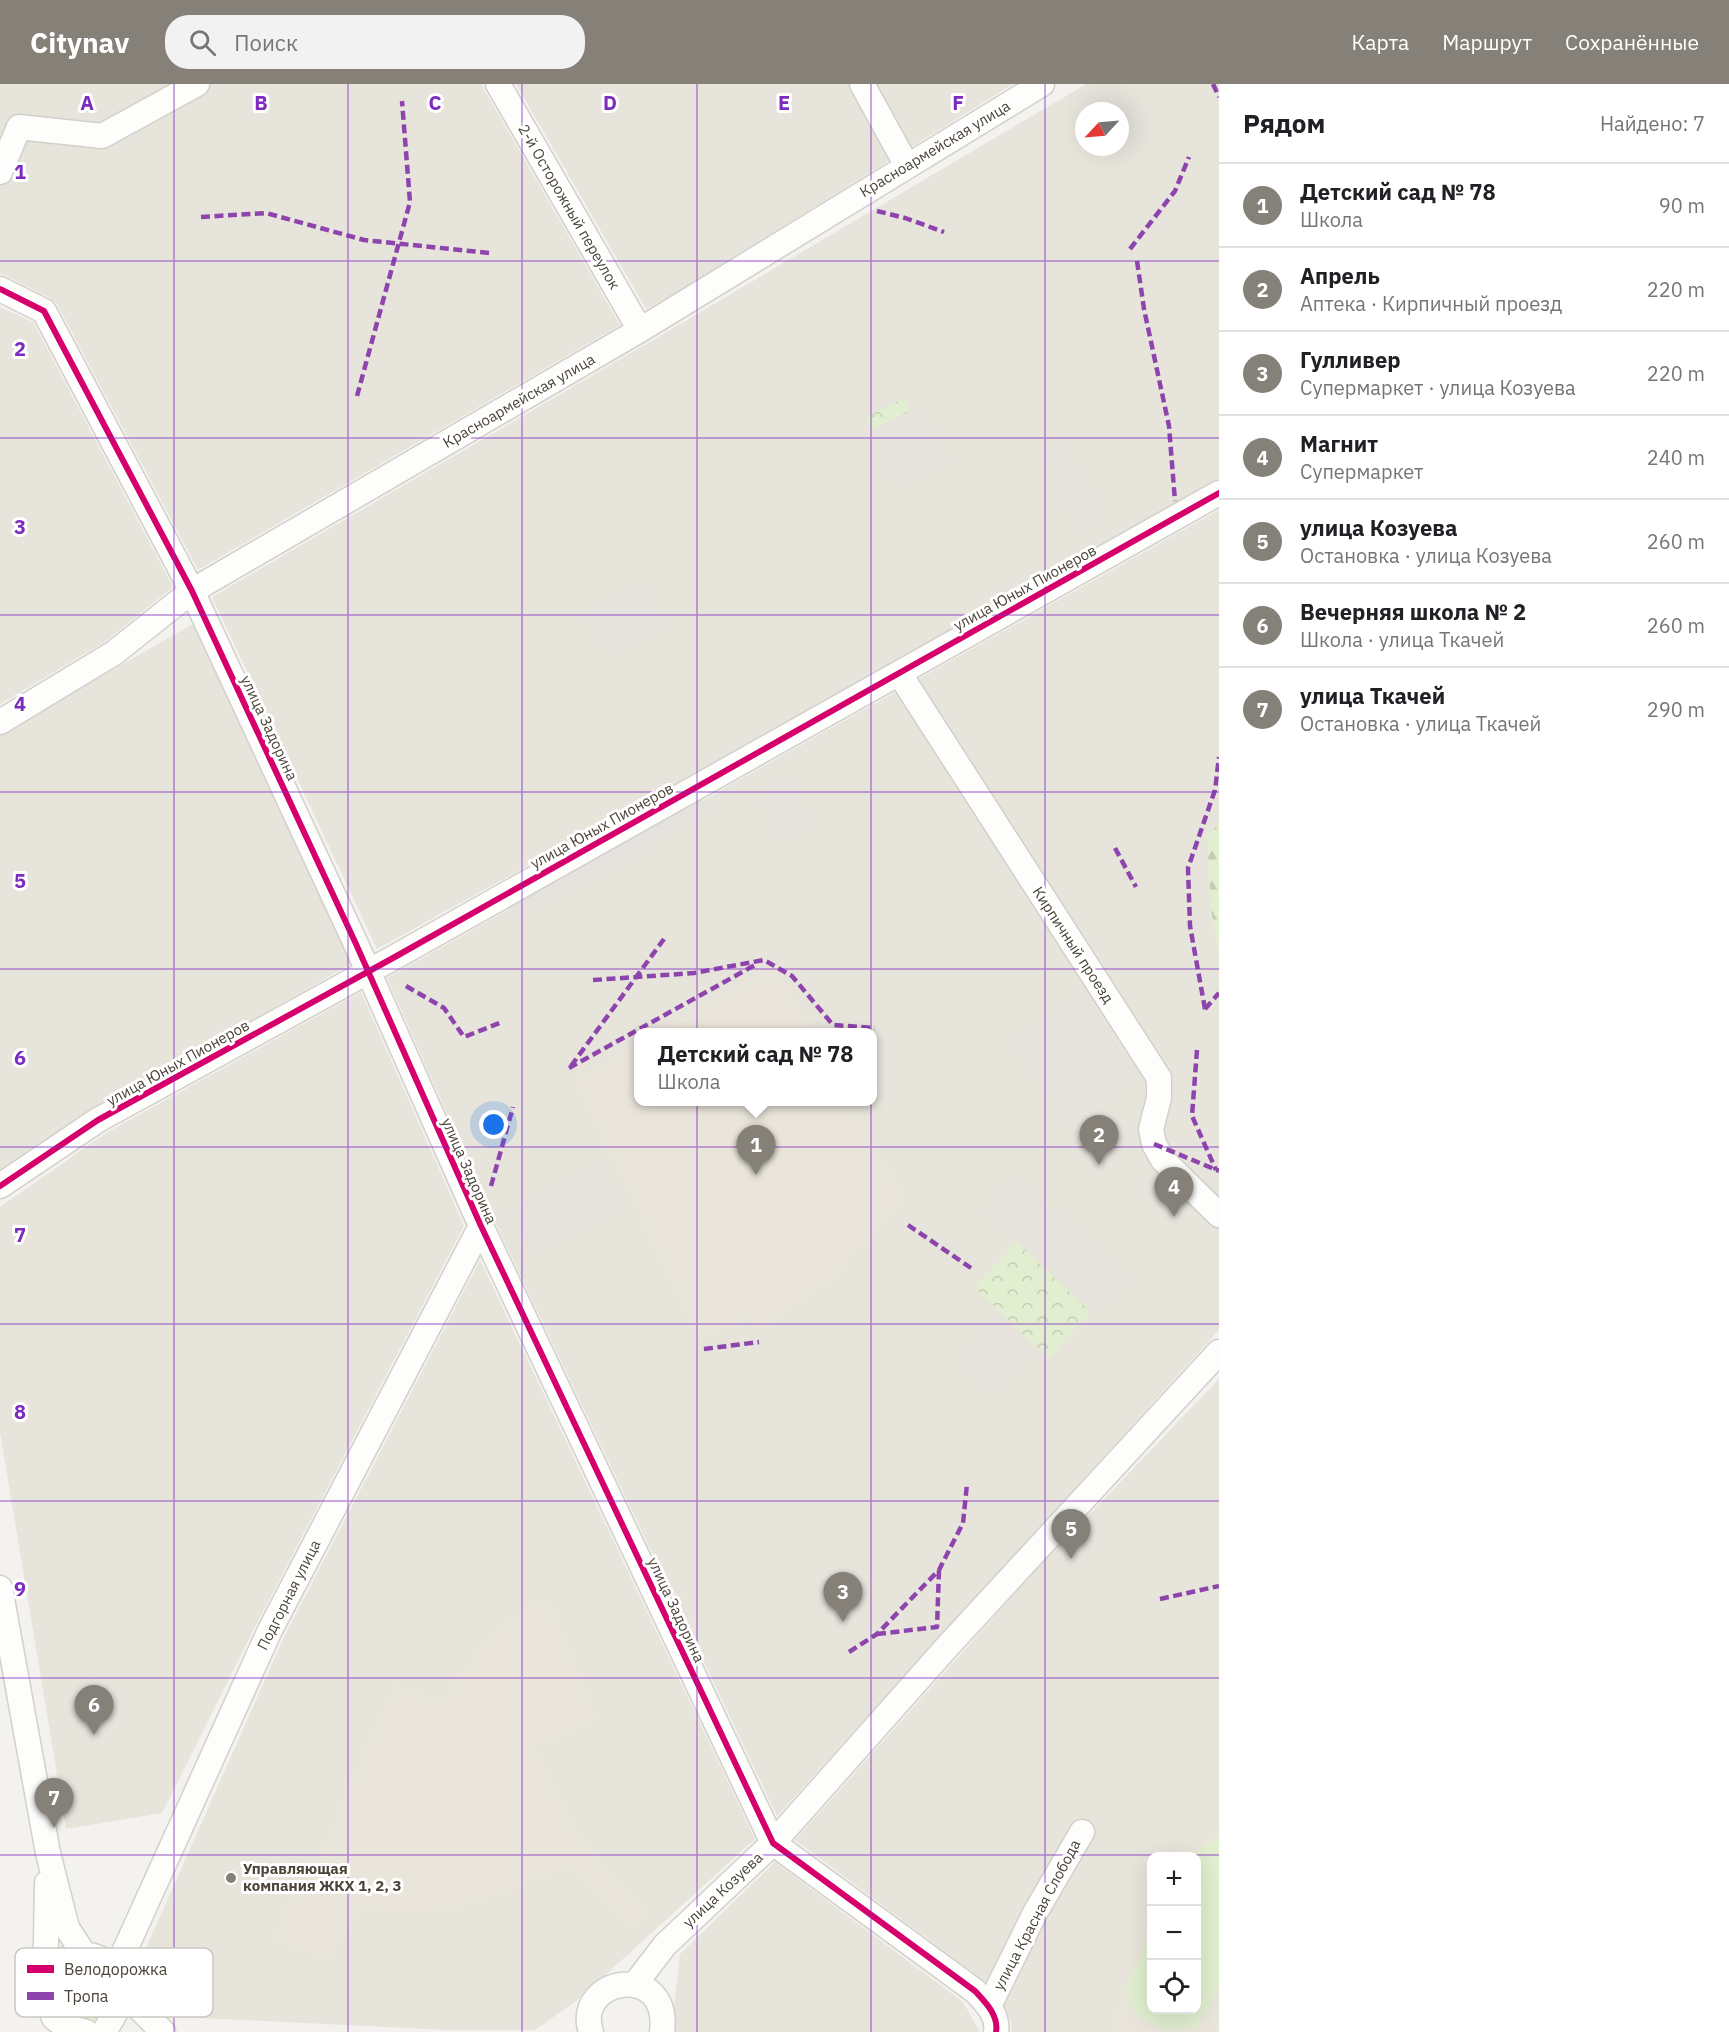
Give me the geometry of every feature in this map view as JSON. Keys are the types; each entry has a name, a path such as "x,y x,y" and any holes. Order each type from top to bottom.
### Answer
{"street":[{"path":"0,172 19,127 102,136 197,84"},
{"name":"2-й Осторожный переулок","path":"498,84 640,330"},
{"path":"862,84 907,166"},
{"name":"Красноармейская улица","path":"0,722 114,653 192,591 640,330 1042,84"},
{"name":"улица Задорина","path":"0,288 44,311 192,591 368,971 481,1226 773,1843 975,1991 989,2006"},
{"name":"улица Юных Пионеров","path":"0,1186 98,1120 1219,493"},
{"name":"Кирпичный проезд","path":"898,673 1160,1078 1160,1098 1151,1129 1154,1144 1163,1160 1219,1215"},
{"name":"Подгорная улица","path":"129,1948 270,1630 481,1226"},
{"name":"улица Козуева","path":"635,1984 664,1945 773,1843 947,1647 1219,1352"},
{"path":"0,1588 48,1854 66,1928 80,1948"},
{"name":"улица Красная Слобода","path":"996,2032 997,2027 989,2006 1035,1913 1082,1832"},
{"path":"47,1948 48,1854"},
{"path":"569,2032 590,2024 593,2004 601,1994 611,1986 623,1983 635,1984 648,1990 659,2001 664,2017 662,2032"},
{"path":"70,2017 83,2027 99,2017"},
{"path":"148,2017 163,2032"}],"shaded area":[{"path":"0,84 481,84 620,325 198,570 57,304 50,298 0,273"},
{"path":"516,84 1013,84 674,294 646,309"},
{"path":"1086,84 1219,84 1219,483 377,949 212,597"},
{"path":"0,307 33,322 173,587 106,641 0,704"},
{"path":"918,409 945,462 900,485 873,432"},
{"path":"1058,441 1102,520 1084,530 1041,449"},
{"path":"1219,510 1219,1330 777,1816 494,1220 387,978"},
{"path":"641,584 662,624 609,652 588,613"},
{"path":"193,624 352,963 94,1111 0,1174 0,734"},
{"path":"784,778 806,823 783,834 761,789"},
{"path":"703,799 709,811 514,918 507,907"},
{"path":"774,964 811,1028 662,1028"},
{"path":"361,992 464,1226 257,1623 162,1813 66,1829 0,1433 0,1207 106,1133"},
{"path":"1087,996 1138,1076 1066,1123 1015,1042"},
{"path":"634,1045 634,1106 854,1106 908,1201 827,1284 758,1332 748,1317 701,1342 573,1080"},
{"path":"598,1166 618,1207 529,1251 510,1208"},
{"path":"1018,1179 1124,1279 1095,1310 989,1210"},
{"path":"480,1260 755,1839 580,1998 535,2030 448,2030 179,2017 213,2017 213,1948 146,1948 284,1637"},
{"path":"998,1320 1030,1350 993,1389 961,1360"},
{"path":"1219,1379 1219,2032 1011,2032 1012,2024 1004,2005 1083,1837 987,1983 795,1840 1035,1571"},
{"path":"548,1595 599,1721 536,1748 578,1833 649,1915 631,1929 570,1868 457,1910 397,1915 360,1907 329,1961 271,1939 299,1878 310,1875 394,1682 440,1701 490,1632"},
{"path":"1217,1828 1219,1829 1219,2032 1113,2032 1121,1986 1147,1931 1147,2014 1201,2014 1201,1852 1189,1852"},
{"path":"775,1862 963,2002 980,2032 671,2032 680,1954"}],"green space":[{"path":"904,398 910,411 872,430 865,418"},
{"path":"1219,823 1219,956 1211,909 1207,837"},
{"path":"1017,1242 1091,1312 1049,1358 974,1288"},
{"path":"1219,1839 1219,1987 1197,2028 1161,2027 1151,2024 1135,2011 1124,1989 1147,1942 1147,2014 1201,2014 1201,1852 1196,1852 1205,1844"},
{"path":"70,2017 98,2017 88,2023 76,2021"}],"marked path":[{"path":"1213,84 1219,97"},
{"path":"357,396 410,202 402,101"},
{"path":"1130,249 1175,191 1189,157"},
{"path":"877,211 944,232"},
{"path":"201,217 266,213 364,240 489,253"},
{"path":"1137,261 1144,309 1169,426 1175,501"},
{"path":"1205,1009 1190,926 1188,868 1215,790 1219,757"},
{"path":"1115,848 1136,887"},
{"path":"571,1066 664,939"},
{"path":"593,980 694,973 764,960 792,976 833,1025 875,1028"},
{"path":"641,1028 755,965"},
{"path":"406,986 444,1008 464,1037 502,1022"},
{"path":"1205,1009 1219,993"},
{"path":"569,1068 634,1032"},
{"path":"1197,1050 1192,1116 1216,1170"},
{"path":"491,1186 513,1107"},
{"path":"1154,1144 1219,1171"},
{"path":"908,1225 971,1268"},
{"path":"704,1349 759,1342"},
{"path":"849,1652 877,1634 939,1570 963,1523 967,1484"},
{"path":"877,1634 937,1627 939,1570"},
{"path":"1160,1599 1219,1586"}],"cycle path":[{"path":"0,289 44,311 192,591 356,944 481,1226 773,1843 975,1991 993,2014 996,2032"},
{"path":"0,1186 98,1120 393,958 1219,493"}],"place":[{"name":"Апрель","path":"1099,1165"},
{"name":"Детский сад № 78","path":"756,1175"},
{"name":"Магнит","path":"1174,1217"},
{"name":"улица Козуева","path":"1071,1559"},
{"name":"Гулливер","path":"843,1622"},
{"name":"Вечерняя школа № 2","path":"94,1735"},
{"name":"улица Ткачей","path":"54,1828"},
{"name":"Управляющая компания ЖКХ 1, 2, 3","path":"231,1878"}]}
